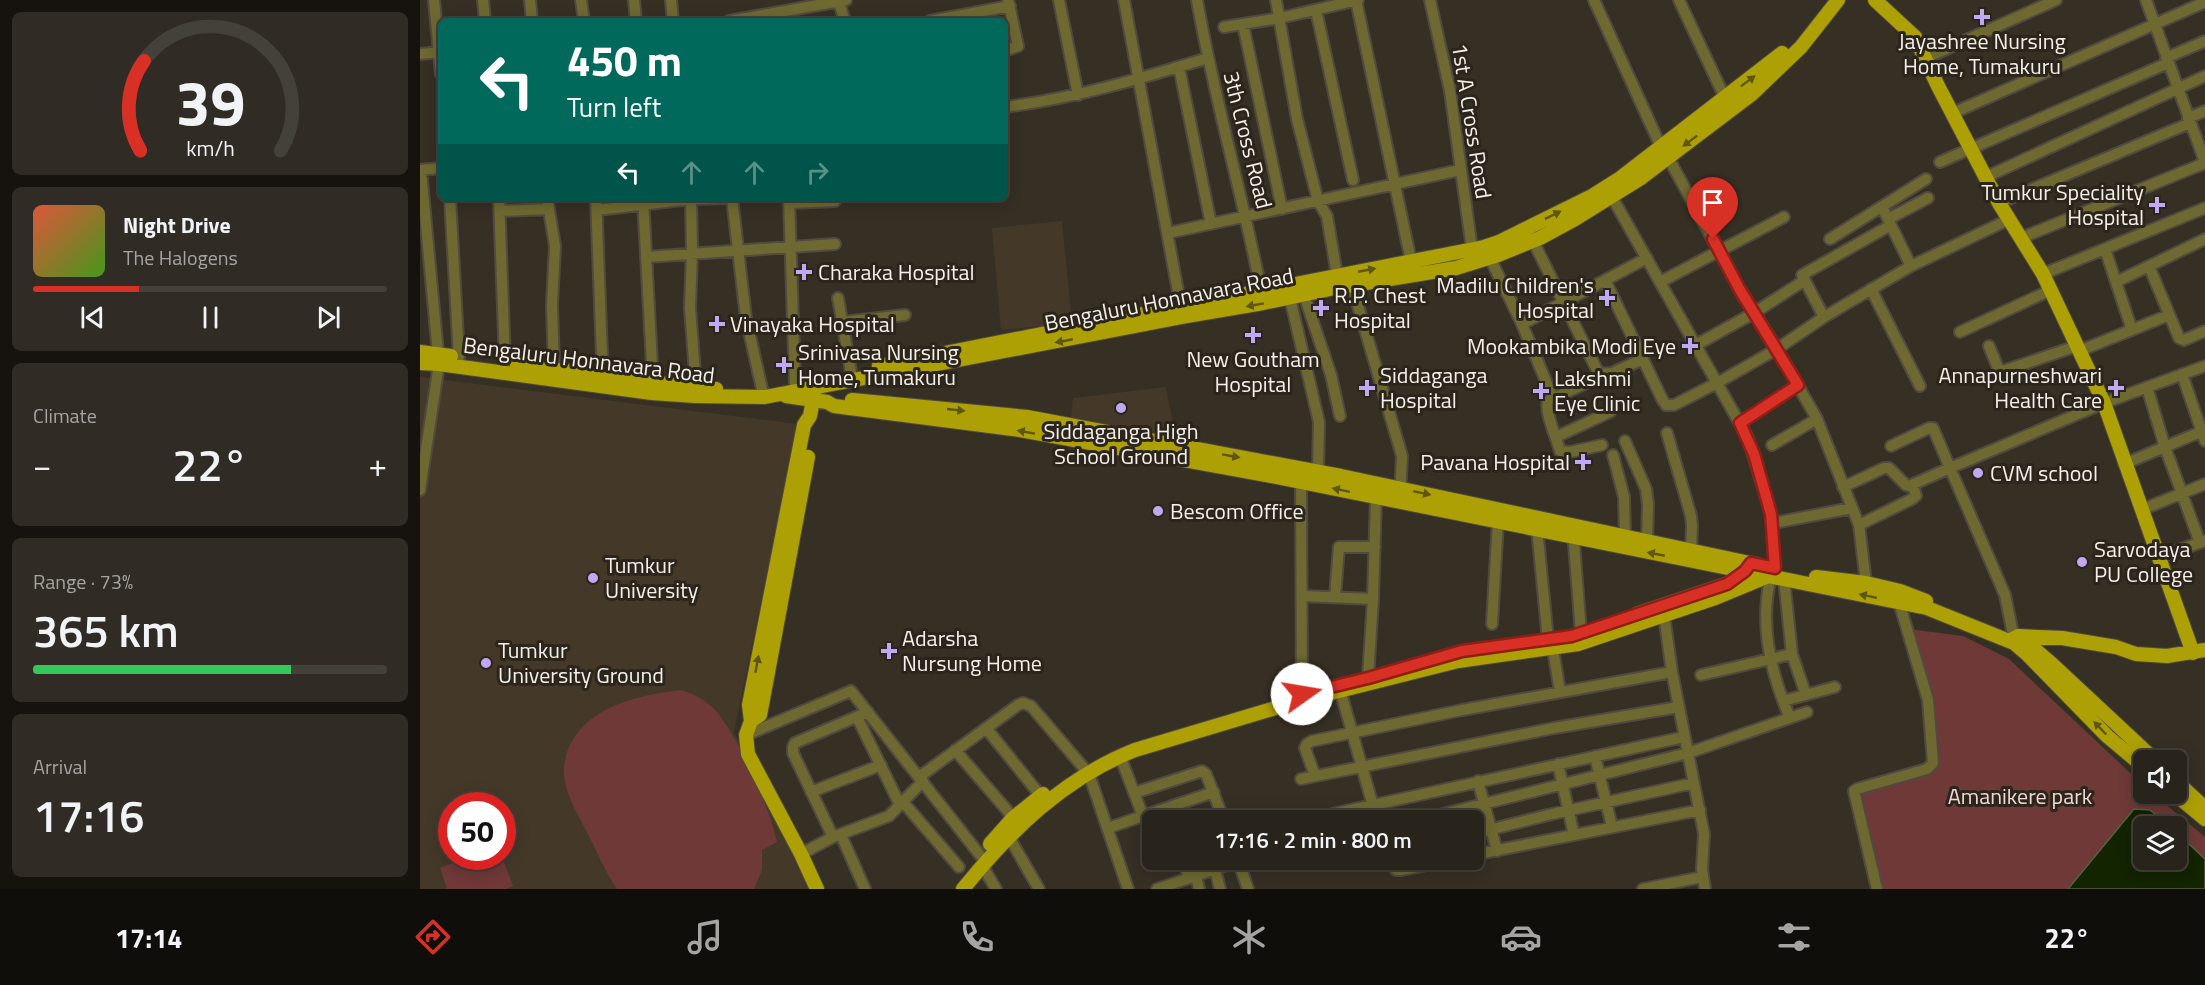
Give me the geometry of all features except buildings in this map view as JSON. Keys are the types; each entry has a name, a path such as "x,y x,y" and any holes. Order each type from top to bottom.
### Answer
{"main road":[{"name":"Bengaluru Honnavara Road","path":"1181,311 1297,296 1456,268 1490,258 1540,238 1612,197 1725,98 1785,51 1828,0"},
{"name":"Bengaluru Honnavara Road","path":"420,363 459,357 554,370 603,381 818,392 857,375 1181,311 1262,290 1472,249 1499,242 1592,196 1665,152 1752,94 1801,47 1838,0"},
{"path":"818,392 834,406 1020,430 1376,497 1400,495 1748,567 1927,608 2013,637 2062,638 2116,647 2136,654 2167,656 2199,652 2158,557 2104,403 2051,290 1999,203 1915,37 1875,0"},
{"name":"Bengaluru Honnavara Road","path":"420,352 438,359 695,396 765,397 772,390 795,383 818,392"},
{"path":"852,400 848,389 857,375"},
{"path":"818,392 835,398 1027,417 1318,471 1498,520 1537,528 1625,536 1691,550 1748,567"},
{"path":"817,889 748,754 746,735 751,721 749,705 804,425 810,416 818,392"},
{"path":"963,889 981,860 1009,837 1016,821 1046,802 1087,770 1120,756 1462,651 1498,645 1578,644 1727,584 1748,567"},
{"path":"951,889 981,860 1040,795 1087,770 1121,748 1162,732 1302,694 1550,644 1581,633 1715,598 1777,574 1866,583 1900,591 2013,637 2052,664 2144,750"},
{"path":"2013,637 2107,736 2133,758"},
{"path":"2052,664 2054,648 2062,638"},
{"path":"2187,791 2205,807"},
{"path":"2187,804 2205,819"}],"street":[{"path":"434,0 438,35"},
{"path":"483,0 485,18"},
{"path":"530,0 532,18"},
{"path":"581,0 584,18"},
{"path":"634,0 636,18"},
{"path":"671,0 673,18"},
{"path":"740,18 789,5 841,0 844,18"},
{"path":"971,0 977,12"},
{"path":"1059,0 1078,95"},
{"path":"1124,0 1181,311"},
{"name":"3th Cross Road","path":"1197,0 1208,58 1247,216 1262,290"},
{"path":"1276,0 1297,119 1318,201 1327,216 1337,275"},
{"path":"1224,27 1280,18 1357,0 1411,261"},
{"name":"1st A Cross Road","path":"1430,0 1450,91 1472,249"},
{"path":"1679,0 1725,98"},
{"path":"1926,58 2056,0"},
{"path":"2021,238 2205,163 2202,147 2189,121 2146,0"},
{"path":"1598,1 1665,152 1719,252 1817,419 1858,525 1866,583"},
{"path":"1953,113 2205,2"},
{"path":"946,18 1009,3 1018,46 1008,50"},
{"path":"1316,10 1353,180"},
{"path":"1243,24 1282,209"},
{"path":"1940,162 2205,41"},
{"path":"420,54 438,52"},
{"path":"1008,107 1078,95 1208,58"},
{"path":"1179,67 1211,224"},
{"path":"1986,177 2205,76"},
{"path":"1999,203 2189,121 2205,111"},
{"path":"420,490 438,359 421,170 438,168"},
{"path":"1168,233 1460,170"},
{"path":"1830,239 1926,179"},
{"path":"1612,197 1694,346 1740,423 1754,454 1773,524 1777,574 1792,654 1806,695"},
{"path":"1824,316 1802,275 1928,198"},
{"path":"450,201 459,357"},
{"path":"499,201 505,363"},
{"path":"603,381 597,204 660,201"},
{"path":"691,201 690,308 696,387"},
{"path":"732,201 746,318 772,390"},
{"path":"789,201 795,383"},
{"path":"644,202 653,383"},
{"path":"500,211 548,204 555,246 552,305 554,370"},
{"path":"1882,207 1911,266"},
{"path":"2043,274 2205,208"},
{"path":"1660,282 1784,217"},
{"path":"1605,280 1666,405 1674,405 1777,349 1824,316 1911,266 2010,219"},
{"path":"2116,282 2205,239"},
{"path":"646,257 835,244"},
{"path":"1537,249 1599,374"},
{"path":"2105,249 2132,330"},
{"path":"1490,258 1522,324 1553,398"},
{"path":"1522,324 1647,258"},
{"path":"2149,266 2181,340 2205,331"},
{"path":"1694,346 1754,313 1806,280"},
{"path":"1352,285 1402,456 1400,495"},
{"path":"1872,289 1920,386"},
{"path":"1960,332 2051,290"},
{"path":"1297,296 1333,381 1340,416"},
{"path":"1297,296 1319,422 1318,471"},
{"path":"838,298 857,375"},
{"path":"843,322 905,315"},
{"path":"1989,346 2000,371 2078,349 2169,315"},
{"path":"1602,445 1570,452 1560,451 1546,406 1553,398 1597,378 1599,374 1612,373 1643,359"},
{"path":"1843,487 1889,468 1906,485 1913,485 2104,403 2205,366"},
{"path":"2124,464 2204,434 2182,374"},
{"path":"1740,423 1798,385"},
{"path":"2147,387 2165,447 2202,542 2158,557"},
{"path":"1556,437 1610,412"},
{"path":"1772,445 1817,419"},
{"path":"1892,446 1933,428 2005,594 2013,637"},
{"path":"1666,434 1690,516 1691,550"},
{"path":"1625,441 1646,489 1647,541"},
{"path":"1613,455 1624,497 1625,536"},
{"path":"1301,483 1302,694"},
{"path":"2141,510 2205,484"},
{"path":"1858,525 1912,499 1916,496 1913,485"},
{"path":"1368,678 1376,497"},
{"path":"1773,524 1852,508"},
{"path":"1492,624 1498,520"},
{"path":"1537,528 1550,644 1560,692"},
{"path":"1573,531 1581,633"},
{"path":"1335,597 1339,547 1375,547"},
{"path":"1777,574 1766,598 1770,659 1790,718"},
{"path":"1303,596 1373,599"},
{"path":"1877,889 1854,791 1927,769 1933,763 1928,700 1899,602"},
{"path":"1664,610 1672,672 1704,834 1702,877 1705,889"},
{"path":"1701,675 1792,654"},
{"path":"1315,776 1305,748 1307,744 1351,732 1672,672"},
{"path":"1783,701 1835,687"},
{"path":"1340,688 1374,810"},
{"path":"746,735 851,691 881,765 902,803 959,867"},
{"path":"801,854 837,836 888,816 921,779 955,750 1023,703 1031,706 1087,770 1128,889"},
{"path":"1301,779 1554,728 1679,707"},
{"path":"1462,810 1688,753 1807,712"},
{"path":"862,715 921,779 981,860 996,889"},
{"path":"862,715 795,743 793,753 865,889"},
{"path":"986,728 1040,795"},
{"path":"1350,810 1684,737"},
{"path":"1641,746 1645,763"},
{"path":"955,750 1016,821"},
{"path":"1120,756 1142,813"},
{"path":"1595,756 1612,827"},
{"path":"1558,764 1574,835"},
{"path":"812,792 881,765"},
{"path":"1134,793 1202,771 1206,774 1214,792 1218,810"},
{"path":"1478,781 1497,851"},
{"path":"1484,831 1694,783"},
{"path":"1162,809 1214,792"},
{"path":"1484,853 1700,810"},
{"path":"1108,828 1142,816"},
{"path":"1009,837 1039,889"},
{"path":"1188,870 1199,889"},
{"path":"1157,889 1170,887 1212,870"},
{"path":"1215,870 1220,889"},
{"path":"1241,870 1248,889"},
{"path":"1642,889 1702,877"}],"shaded area":[{"path":"1062,221 1072,323 1001,330 992,228"},
{"name":"Tumkur University","path":"420,377 798,424 734,732 809,889 420,889"},
{"name":"Siddaganga High School Ground","path":"1166,387 1176,440 1071,418 1073,398"},
{"path":"2134,809 2150,810 2157,816 2133,816 2133,870 2187,870 2187,842 2205,859 2205,889 2068,889"}],"green space":[{"name":"Amanikere park","path":"1901,628 1963,636 2009,659 2133,776 2133,804 2165,804 2180,816 2157,816 2150,810 2134,809 2068,889 1877,889 1850,789 1932,767 1936,732"},
{"path":"682,690 697,696 709,705 726,724 753,774 773,827 777,842 762,850 762,870 754,889 617,889 568,794 564,767 569,747 579,731 592,718 626,701"},
{"name":"Amanikere park","path":"2187,822 2205,837 2205,859 2187,842"},
{"path":"441,870 507,870 513,886 506,889 447,889"}],"place":[{"name":"Jayashree Nursing Home, Tumakuru","path":"1982,17"},
{"name":"Tumkur Speciality Hospital","path":"2157,205"},
{"name":"Charaka Hospital","path":"804,272"},
{"name":"Madilu Children's Hospital","path":"1607,298"},
{"name":"R.P. Chest Hospital","path":"1321,308"},
{"name":"Vinayaka Hospital","path":"717,324"},
{"name":"New Goutham Hospital","path":"1253,335"},
{"name":"Mookambika Modi Eye","path":"1690,346"},
{"name":"Srinivasa Nursing Home, Tumakuru","path":"784,365"},
{"name":"Siddaganga Hospital","path":"1367,388"},
{"name":"Annapurneshwari Health Care","path":"2116,388"},
{"name":"Lakshmi Eye Clinic","path":"1541,391"},
{"name":"Siddaganga High School Ground","path":"1121,408"},
{"name":"Pavana Hospital","path":"1583,462"},
{"name":"CVM school","path":"1978,473"},
{"name":"Bescom Office","path":"1158,511"},
{"name":"Sarvodaya PU College","path":"2082,562"},
{"name":"Tumkur University","path":"593,578"},
{"name":"Adarsha Nursung Home","path":"889,651"},
{"name":"Tumkur University Ground","path":"486,663"}],"route":[{"path":"1302,694 1462,651 1572,636 1727,584 1737,578 1751,563 1775,568 1771,514 1754,454 1740,423 1798,385 1740,290 1713,239"}]}
